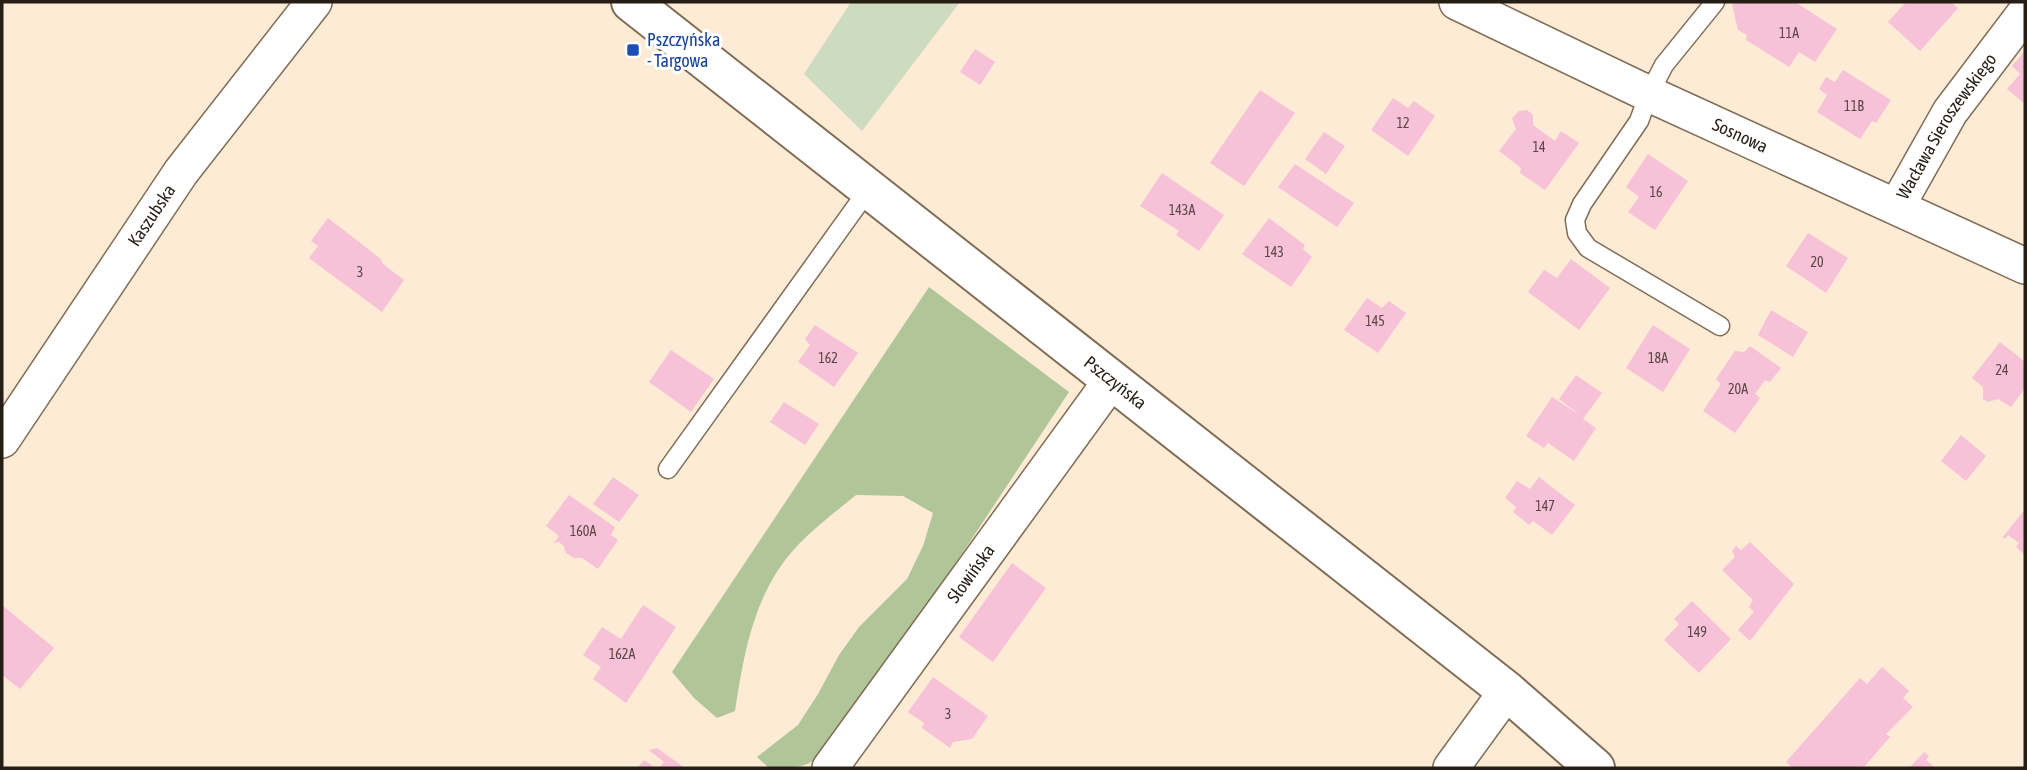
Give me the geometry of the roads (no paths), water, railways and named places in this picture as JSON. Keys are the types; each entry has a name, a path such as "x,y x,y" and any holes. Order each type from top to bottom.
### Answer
{"main road":[{"name":"Pszczyńska","path":"631,2 1507,691 1595,768"}],"street":[{"name":"Kaszubska","path":"2,440 181,172 314,2"},
{"name":"Sosnowa","path":"1457,2 2025,266"},
{"name":"Wacława Sieroszewskiego","path":"1897,206 1950,112 2025,13"},
{"name":"Słowińska","path":"830,768 1111,381"},
{"path":"1451,768 1507,691"}],"lane":[{"path":"1715,2 1664,65 1649,93 1639,121 1582,204 1575,220 1577,233 1588,248 1720,326"},
{"path":"668,469 868,190"}],"place":[{"name":"Pszczyńska - Targowa","path":"633,50"}]}
